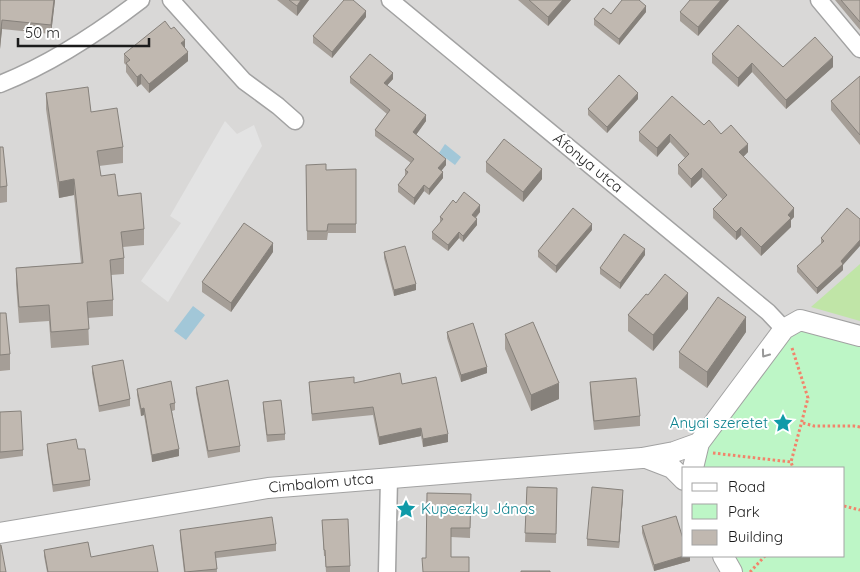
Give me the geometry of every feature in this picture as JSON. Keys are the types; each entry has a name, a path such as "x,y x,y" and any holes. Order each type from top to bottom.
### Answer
{"street":[{"path":"0,84 62,54 141,0"},
{"path":"171,0 244,82 278,106 295,121"},
{"name":"Áfonya utca","path":"390,0 768,312 784,329"},
{"path":"819,0 860,49"},
{"path":"693,467 699,443 784,329 800,320 860,336"},
{"name":"Cimbalom utca","path":"0,533 268,488 646,458 674,452 699,443"},
{"name":"Cimbalom utca","path":"646,458 672,468 682,478"},
{"path":"387,572 389,478"},
{"path":"724,557 732,572"}],"path":[{"path":"784,329 808,398 792,462 793,467"},
{"path":"803,423 814,426 860,427"},
{"path":"699,443 709,453 792,462"},
{"path":"845,506 860,510"},
{"path":"750,572 764,557"}],"shaded area":[{"path":"0,0 860,0 860,572 0,572"},
{"path":"225,121 237,134 254,125 262,146 168,302 141,281 181,223 170,216"}],"green space":[{"path":"860,264 860,321 811,307"},
{"path":"784,329 860,336 860,572 732,572 724,557 845,557 845,467 694,467"}],"water":[{"path":"445,144 461,157 455,165 439,153"},
{"path":"193,306 205,315 186,340 174,331"}],"building":[{"path":"0,0 54,0 51,25 2,20 0,39"},
{"path":"289,0 301,0 297,6"},
{"path":"344,0 353,0 366,11 332,52 313,36"},
{"path":"529,0 563,0 548,17"},
{"path":"622,0 639,0 646,6 619,39 594,19 603,8 611,14"},
{"path":"690,0 721,0 698,27 680,12"},
{"path":"841,0 860,0 860,22"},
{"path":"165,21 171,29 174,27 185,40 181,43 188,52 149,84 141,74 137,77 126,63 130,60 124,54"},
{"path":"738,25 783,67 815,37 833,57 786,100 752,63 738,78 712,54"},
{"path":"370,54 393,73 384,83 426,115 413,132 446,159 438,168 443,172 429,189 424,185 414,198 398,185 408,172 405,170 414,159 375,130 390,110 350,77"},
{"path":"619,75 638,93 607,127 588,109"},
{"path":"860,76 860,135 831,101"},
{"path":"88,87 91,112 117,108 123,147 97,151 101,176 115,174 118,196 141,193 144,229 121,232 124,258 110,260 113,300 87,302 89,329 51,332 49,305 19,307 16,268 83,263 74,179 59,182 46,93"},
{"path":"672,96 704,125 709,120 721,134 731,125 748,144 739,152 794,208 788,215 791,218 761,247 741,227 736,232 713,209 727,195 702,168 691,179 678,165 689,154 670,134 657,148 639,132"},
{"path":"504,139 542,169 523,192 486,162"},
{"path":"0,147 3,147 7,186 0,187"},
{"path":"326,164 326,170 356,169 356,224 328,224 327,231 307,231 306,165"},
{"path":"464,192 480,205 472,215 477,219 463,236 459,232 448,245 432,232 443,219 440,217 453,200 456,203"},
{"path":"573,208 592,224 556,266 538,251"},
{"path":"847,208 860,219 860,240 841,261 843,264 817,288 797,266 824,241 821,238"},
{"path":"244,223 273,243 231,303 202,282"},
{"path":"624,234 645,249 620,283 600,268"},
{"path":"405,246 416,284 394,290 384,252"},
{"path":"665,274 688,293 653,335 628,315"},
{"path":"718,297 746,317 707,372 679,352"},
{"path":"0,313 6,313 10,354 0,355"},
{"path":"533,322 559,383 531,395 505,334"},
{"path":"473,323 487,367 461,375 447,332"},
{"path":"123,360 130,399 99,406 92,366"},
{"path":"400,373 402,384 436,377 448,434 423,439 421,428 379,437 373,407 312,414 309,382 354,377 354,383"},
{"path":"636,378 640,416 594,421 590,382"},
{"path":"228,380 240,446 208,451 196,387"},
{"path":"171,381 175,403 170,404 179,449 152,455 144,408 141,409 137,389"},
{"path":"281,400 285,434 267,435 263,402"},
{"path":"21,411 23,450 0,452 0,412"},
{"path":"76,439 78,449 85,449 90,480 53,485 47,444"},
{"path":"527,487 557,488 556,534 525,533"},
{"path":"592,487 623,490 619,542 587,539"},
{"path":"427,493 471,494 470,528 451,528 451,557 469,557 469,572 423,572 422,558 426,558"},
{"path":"676,516 682,536 682,557 654,565 642,526"},
{"path":"272,517 276,544 215,552 217,569 185,572 180,530"},
{"path":"348,519 350,566 326,567 322,520"},
{"path":"88,542 91,557 153,545 158,572 48,572 44,550"},
{"path":"1,545 6,572 0,572"},
{"path":"550,571 550,572 521,572"}],"place":[{"name":"Anyai szeretet","path":"783,423"},
{"name":"Kupeczky János","path":"406,509"}]}
